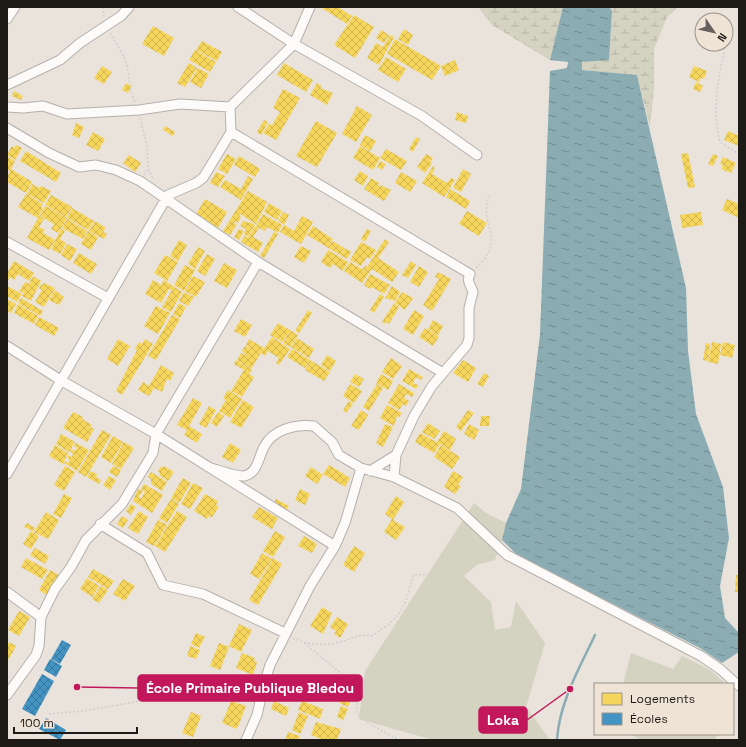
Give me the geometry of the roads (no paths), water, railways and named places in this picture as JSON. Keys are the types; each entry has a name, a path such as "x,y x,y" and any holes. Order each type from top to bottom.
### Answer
{"street":[{"path":"7,85 60,60 80,43 121,16 129,7"},
{"path":"238,7 294,44 422,116 477,155"},
{"path":"7,474 168,195 196,183 203,178 231,132 230,107 294,44 310,7"},
{"path":"7,19 11,8"},
{"path":"7,107 23,108 43,106 67,114 139,110 180,104 230,107"},
{"path":"7,128 78,167 96,165 116,170 140,181 258,262 443,373"},
{"path":"231,132 470,274 468,278 469,286 473,292 469,308 469,338 467,345 432,386 414,416 396,455 394,477"},
{"path":"7,242 108,298"},
{"path":"7,695 36,655 39,646 41,617 55,589 71,567 86,540 100,524 122,504 143,471 152,453 156,434 258,262"},
{"path":"7,346 62,381 156,434 335,546"},
{"path":"208,467 243,476 252,473 258,465 264,447 272,436 288,427 306,425 314,426 321,430 332,442 339,454 366,469 394,477 456,508 506,555 701,656 720,669 739,686"},
{"path":"246,740 257,716 264,684 285,633 310,586 335,546 366,469 396,455"},
{"path":"100,524 148,553 163,585 203,594 285,633"},
{"path":"7,592 41,617"}],"water":[{"path":"563,7 609,7 612,11 609,60 582,62 582,70 637,75 686,288 688,351 696,414 723,487 729,538 720,586 725,618 739,633 739,652 722,663 700,648 518,556 502,540 506,523 521,489 540,335 550,71 567,68 568,62 550,60"}],"waterway":[{"path":"557,740 566,699 595,635"}],"place":[{"name":"École Primaire Publique Bledou","path":"77,687"},
{"name":"Loka","path":"570,689"}]}
